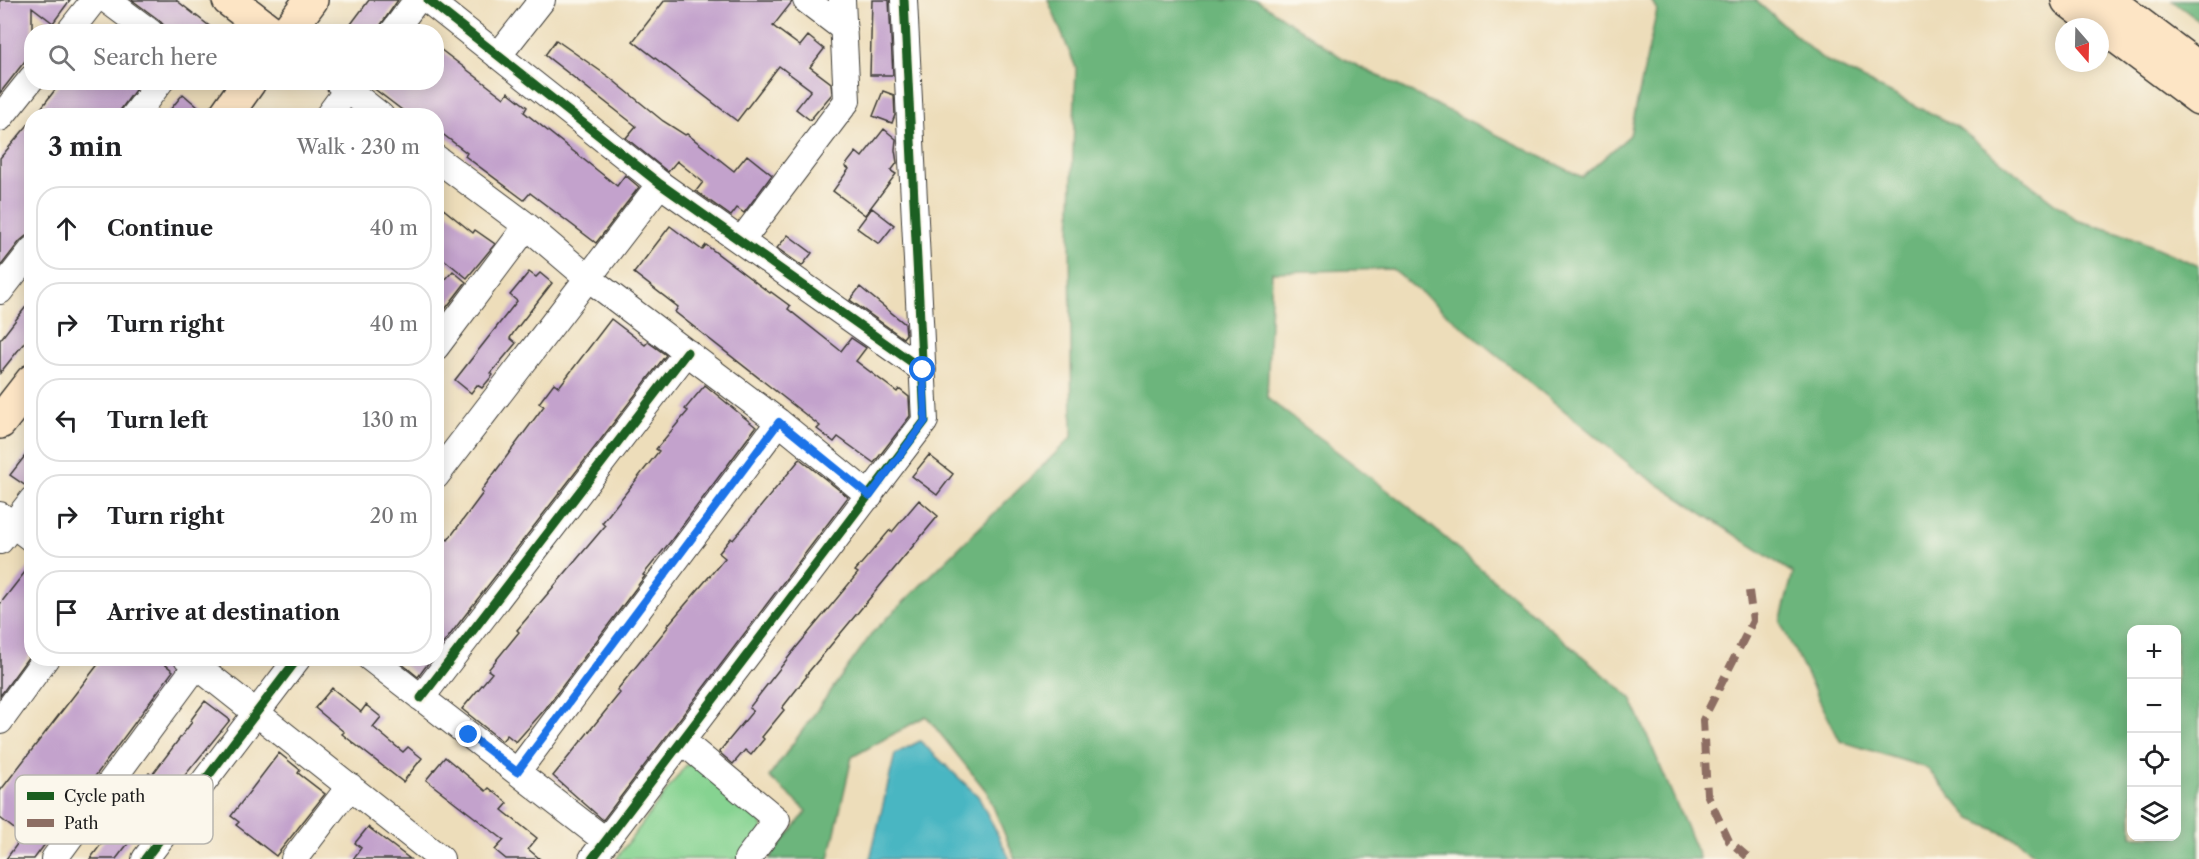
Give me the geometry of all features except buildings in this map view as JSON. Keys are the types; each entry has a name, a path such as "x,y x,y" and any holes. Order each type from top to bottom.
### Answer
{"street":[{"path":"75,24 94,0"},
{"path":"107,0 139,24"},
{"path":"229,0 260,24"},
{"path":"293,24 311,0"},
{"path":"399,24 417,0"},
{"path":"428,0 660,184 923,370"},
{"path":"498,56 542,0"},
{"path":"806,0 844,29"},
{"path":"741,241 847,101 842,0"},
{"path":"380,666 517,772 599,850 925,421 904,0"},
{"path":"2068,0 2199,98"},
{"path":"2107,0 2199,69"},
{"path":"0,117 24,88"},
{"path":"140,108 154,90"},
{"path":"231,108 243,90"},
{"path":"333,108 343,90"},
{"path":"352,90 372,108"},
{"path":"444,164 527,226 587,277 779,422 870,496"},
{"path":"444,465 660,184"},
{"path":"444,336 527,226"},
{"path":"0,291 24,260"},
{"path":"421,698 687,352"},
{"path":"0,422 24,391"},
{"path":"517,772 779,422"},
{"path":"11,530 24,511"},
{"path":"0,721 40,666"},
{"path":"113,775 189,666"},
{"path":"197,666 441,859"},
{"path":"209,775 292,666"},
{"path":"683,741 777,820 747,859"},
{"path":"294,859 350,786"},
{"path":"54,859 65,844"},
{"path":"145,859 156,844"}],"green space":[{"path":"1048,0 1257,0 1344,59 1582,177 1630,135 1657,10 1651,0 1755,0 1823,59 1956,126 2076,220 2127,235 2199,266 2199,859 2040,859 2018,840 1971,819 1927,768 1840,741 1780,622 1793,573 1639,472 1392,269 1272,272 1267,398 1408,506 1631,698 1700,859 1015,859 987,792 926,716 852,757 829,859 769,859 807,811 769,777 873,632 1072,437 1070,236 1076,68"},
{"path":"2172,0 2199,0 2199,21"},
{"path":"696,764 761,815 763,830 740,859 616,859 686,765"}],"water":[{"path":"920,741 978,796 1010,859 870,859 895,754"}],"marked path":[{"path":"1749,591 1753,621 1703,720 1707,794 1729,841 1750,859"}],"cycle path":[{"path":"428,0 660,184 923,370"},
{"path":"592,859 925,421 904,0"},
{"path":"421,698 687,352"},
{"path":"209,775 292,666"},
{"path":"145,859 156,844"}],"route":[{"path":"469,735 517,772 779,422 870,496 925,421 923,370"}]}
